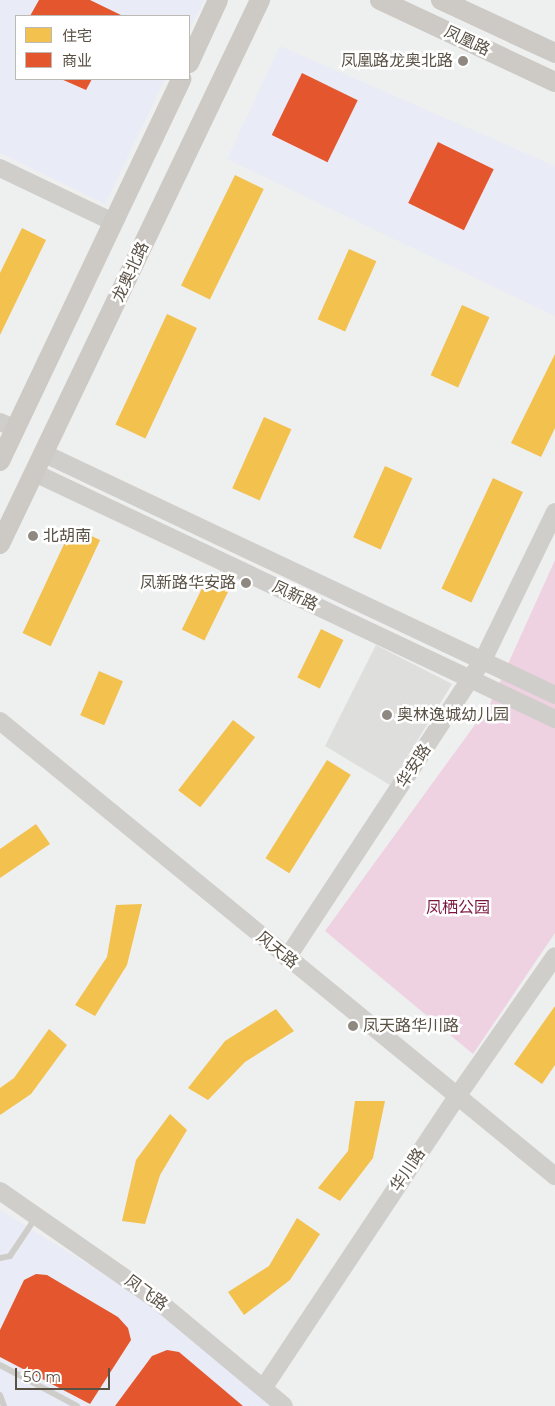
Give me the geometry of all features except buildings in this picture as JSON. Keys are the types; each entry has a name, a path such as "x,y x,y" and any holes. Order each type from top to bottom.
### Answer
{"main road":[{"path":"190,61 218,0"},
{"name":"龙奥北路","path":"0,544 45,454 260,0"},
{"name":"凤凰路","path":"380,0 555,82"},
{"name":"凤凰路","path":"441,0 555,53"},
{"path":"0,461 8,425 113,222 181,80"}],"street":[{"path":"0,168 113,222"},
{"path":"45,454 555,695"},
{"name":"凤新路","path":"35,474 555,719"},
{"name":"华安路","path":"287,958 482,661 555,512"},
{"name":"风天路","path":"0,721 555,1176"},
{"name":"华川路","path":"264,1387 458,1095 555,956"},
{"name":"凤飞路","path":"0,1191 157,1300 264,1387 284,1406"}],"lane":[{"path":"0,1258 10,1256 37,1216"},
{"path":"0,1365 77,1406"},
{"path":"0,1395 4,1406"}],"shaded area":[{"path":"0,0 204,0 190,29 190,15 15,15 15,80 165,80 105,204 0,153"},
{"path":"280,46 555,166 555,316 227,159"},
{"name":"奥林逸城幼儿园","path":"376,645 452,684 390,785 325,746"},
{"path":"0,1210 165,1312 272,1406 0,1406"}],"green space":[{"name":"凤栖公园","path":"555,560 555,933 473,1054 325,931 490,704"}],"place":[{"name":"凤凰路龙奥北路","path":"463,61"},
{"name":"北胡南","path":"33,536"},
{"name":"凤新路华安路","path":"246,583"},
{"name":"奥林逸城幼儿园","path":"387,715"},
{"name":"凤天路华川路","path":"353,1026"}]}
